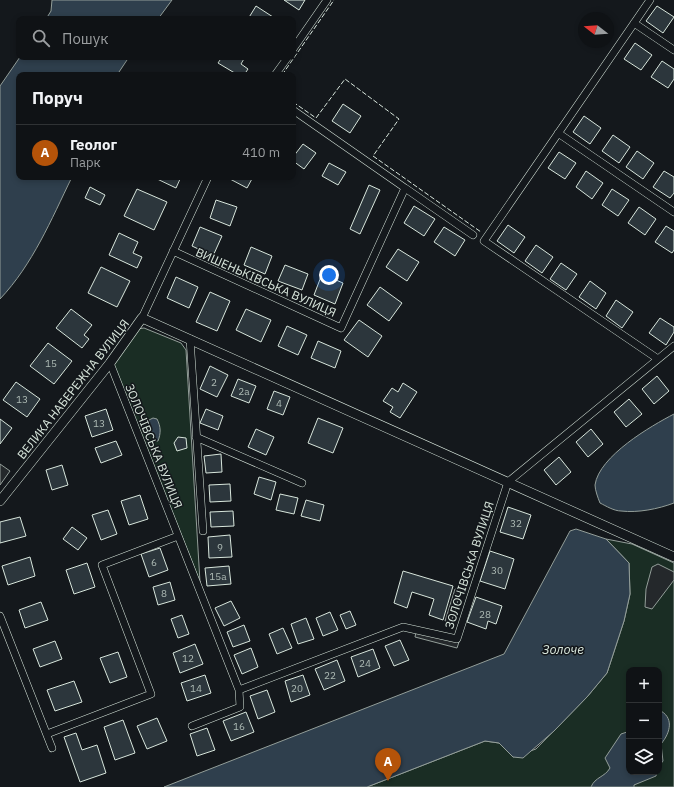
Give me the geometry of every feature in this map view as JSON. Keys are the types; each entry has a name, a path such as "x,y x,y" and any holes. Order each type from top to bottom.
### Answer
{"street":[{"path":"296,45 327,0"},
{"path":"650,0 484,241 658,359"},
{"path":"634,23 674,50"},
{"path":"277,72 286,60"},
{"path":"296,112 472,235"},
{"path":"558,133 674,212"},
{"name":"ВЕЛИКА НАБЕРЕЖНА ВУЛИЦЯ","path":"0,502 110,363 142,318 207,180"},
{"name":"ВИШЕНЬКІВСЬКА ВУЛИЦЯ","path":"173,251 341,328 405,188"},
{"path":"142,318 674,557"},
{"path":"190,339 203,532"},
{"path":"508,482 674,346"},
{"name":"ЗОЛОЧІВСЬКА ВУЛИЦЯ","path":"110,363 239,690 240,707 192,726"},
{"path":"196,437 302,483"},
{"name":"ЗОЛОЧІВСЬКА ВУЛИЦЯ","path":"239,690 404,627 457,639 508,482"},
{"path":"46,734 151,694 102,565 178,536"},
{"path":"0,616 52,748"}],"green space":[{"path":"144,328 181,343 186,350 200,582 113,364 137,329"},
{"path":"606,539 632,544 674,563 674,787 367,787 485,741 499,743 513,757 536,749 587,697 607,673 624,621 630,594 629,563"}],"shaded area":[{"path":"0,464 10,471 0,485"},
{"path":"658,564 674,572 674,580 652,609 645,607 646,589 652,567"},
{"path":"455,589 461,591 451,623 445,621"},
{"path":"416,632 459,642 457,648 415,637"}],"water":[{"path":"52,0 172,0 160,16 48,16 51,11"},
{"path":"18,60 127,60 119,72 16,72 16,180 71,180 32,256 12,285 0,299 0,86"},
{"path":"674,414 674,503 648,510 618,511 600,503 595,485 599,474 606,463 627,443"},
{"path":"153,418 157,419 160,427 158,441 155,441 151,433 149,420"},
{"name":"Золоче","path":"576,529 606,539 629,563 630,594 624,621 607,673 587,697 554,731 523,758 513,757 499,743 485,741 367,787 164,787 504,654 570,531"},
{"path":"662,712 669,721 669,730 662,742"},
{"path":"626,732 626,775 656,776 634,785 634,787 591,787 595,781 610,768 605,758 621,734"}],"building":[{"path":"284,0 305,0 299,10"},
{"path":"256,6 271,16 250,16"},
{"path":"657,6 674,17 663,33 646,21"},
{"path":"635,43 652,55 641,70 624,59"},
{"path":"220,60 243,60 241,64 248,69 246,72 233,72 218,63"},
{"path":"662,61 674,69 674,79 668,88 651,77"},
{"path":"343,104 361,116 350,133 332,121"},
{"path":"584,116 601,128 590,144 573,132"},
{"path":"613,135 630,147 619,163 602,151"},
{"path":"303,144 316,153 304,169 296,163 296,153"},
{"path":"637,151 654,163 643,179 626,167"},
{"path":"559,152 576,163 565,179 548,168"},
{"path":"329,163 346,172 338,185 322,176"},
{"path":"586,171 603,183 592,199 576,187"},
{"path":"664,171 674,177 674,193 670,198 653,187"},
{"path":"159,180 180,180 176,188"},
{"path":"232,180 251,180 247,188"},
{"path":"369,185 380,190 360,234 350,229"},
{"path":"90,187 105,195 100,205 85,198"},
{"path":"137,189 167,202 154,230 124,216"},
{"path":"612,189 629,200 618,216 602,205"},
{"path":"216,200 237,207 230,226 210,218"},
{"path":"414,206 435,219 424,236 404,223"},
{"path":"639,207 656,219 645,235 628,223"},
{"path":"508,225 525,237 514,253 497,241"},
{"path":"666,226 674,231 674,250 672,253 655,242"},
{"path":"200,227 222,236 213,256 192,246"},
{"path":"444,227 465,240 455,256 434,242"},
{"path":"119,233 138,242 133,253 142,257 137,268 109,255"},
{"path":"536,245 553,257 542,273 525,261"},
{"path":"251,247 272,256 265,274 244,265"},
{"path":"398,249 419,262 407,281 386,267"},
{"path":"561,263 577,274 566,290 550,279"},
{"path":"285,265 308,274 302,290 278,281"},
{"path":"101,267 130,281 117,307 88,293"},
{"path":"322,274 343,283 335,304 314,295"},
{"path":"176,277 198,287 189,308 167,298"},
{"path":"590,281 606,293 596,309 579,297"},
{"path":"380,287 402,303 389,321 367,305"},
{"path":"210,292 230,301 217,331 196,322"},
{"path":"616,300 633,312 622,328 606,316"},
{"path":"71,309 92,325 84,335 89,339 82,348 56,328"},
{"path":"246,309 271,320 261,342 236,330"},
{"path":"660,318 674,327 674,332 666,345 649,333"},
{"path":"359,320 382,336 368,357 344,340"},
{"path":"287,326 307,335 298,355 278,346"},
{"path":"318,341 341,351 335,368 311,358"},
{"path":"48,343 72,361 54,384 30,366"},
{"path":"210,366 228,375 217,397 200,389"},
{"path":"657,376 669,391 654,404 642,389"},
{"path":"238,379 256,386 249,403 231,396"},
{"path":"16,382 40,399 27,417 3,400"},
{"path":"403,383 417,392 400,418 390,412 393,407 383,401 392,388 398,392"},
{"path":"274,391 290,397 283,415 267,409"},
{"path":"629,399 642,414 626,427 614,412"},
{"path":"106,409 113,430 92,437 85,416"},
{"path":"206,409 223,416 218,430 200,423"},
{"path":"318,418 343,428 333,453 308,443"},
{"path":"0,419 12,428 0,444"},
{"path":"256,429 274,437 266,455 248,447"},
{"path":"591,429 603,444 588,457 576,442"},
{"path":"178,437 186,438 187,448 177,451 174,443"},
{"path":"116,441 122,455 101,463 95,448"},
{"path":"221,454 222,472 206,473 204,456"},
{"path":"559,457 571,472 556,485 544,470"},
{"path":"62,465 68,485 52,490 46,470"},
{"path":"259,477 276,482 271,500 254,494"},
{"path":"230,484 231,501 210,502 209,485"},
{"path":"280,494 298,498 294,514 276,510"},
{"path":"140,495 148,519 129,525 121,501"},
{"path":"306,500 324,505 320,521 301,516"},
{"path":"508,507 531,515 523,539 500,532"},
{"path":"108,510 117,534 101,540 92,515"},
{"path":"233,511 234,526 211,527 210,512"},
{"path":"20,517 26,536 0,543 0,522"},
{"path":"72,527 87,538 78,550 63,539"},
{"path":"230,535 232,557 209,558 208,537"},
{"path":"160,548 168,570 149,577 141,554"},
{"path":"490,551 514,559 505,589 480,581"},
{"path":"30,557 35,576 8,585 2,566"},
{"path":"87,563 95,587 74,594 66,570"},
{"path":"229,566 231,584 207,586 205,568"},
{"path":"403,571 453,586 443,620 429,615 434,599 412,592 407,608 394,603"},
{"path":"170,582 175,600 158,605 153,587"},
{"path":"476,597 502,606 496,624 488,621 486,629 467,622"},
{"path":"231,601 240,618 224,626 215,608"},
{"path":"41,602 48,620 25,628 19,610"},
{"path":"350,611 356,625 346,629 340,615"},
{"path":"330,612 338,630 323,636 316,618"},
{"path":"182,615 189,634 178,638 171,619"},
{"path":"306,618 314,639 298,644 291,624"},
{"path":"244,625 250,641 233,647 227,632"},
{"path":"283,628 292,648 277,654 269,634"},
{"path":"400,640 409,660 394,666 385,646"},
{"path":"55,641 62,659 40,667 33,649"},
{"path":"195,644 203,664 180,673 173,653"},
{"path":"251,648 258,667 242,674 234,655"},
{"path":"373,649 380,668 358,677 351,657"},
{"path":"118,652 127,677 110,683 100,658"},
{"path":"337,660 345,681 324,690 315,669"},
{"path":"205,675 211,693 187,701 181,683"},
{"path":"303,675 310,695 291,702 285,681"},
{"path":"74,681 82,702 55,711 47,690"},
{"path":"267,690 275,712 258,719 250,696"},
{"path":"246,712 254,732 231,741 223,721"},
{"path":"157,718 167,741 147,749 137,726"},
{"path":"123,720 135,753 115,760 104,727"},
{"path":"207,728 215,750 197,756 190,734"},
{"path":"76,733 82,750 97,745 106,773 80,782 64,737"}],"fence":[{"path":"296,55 334,0"},
{"path":"284,72 292,60"},
{"path":"296,104 316,118 345,79 399,119 373,156 481,232"}],"place":[{"name":"Геолог","path":"388,781"}]}
